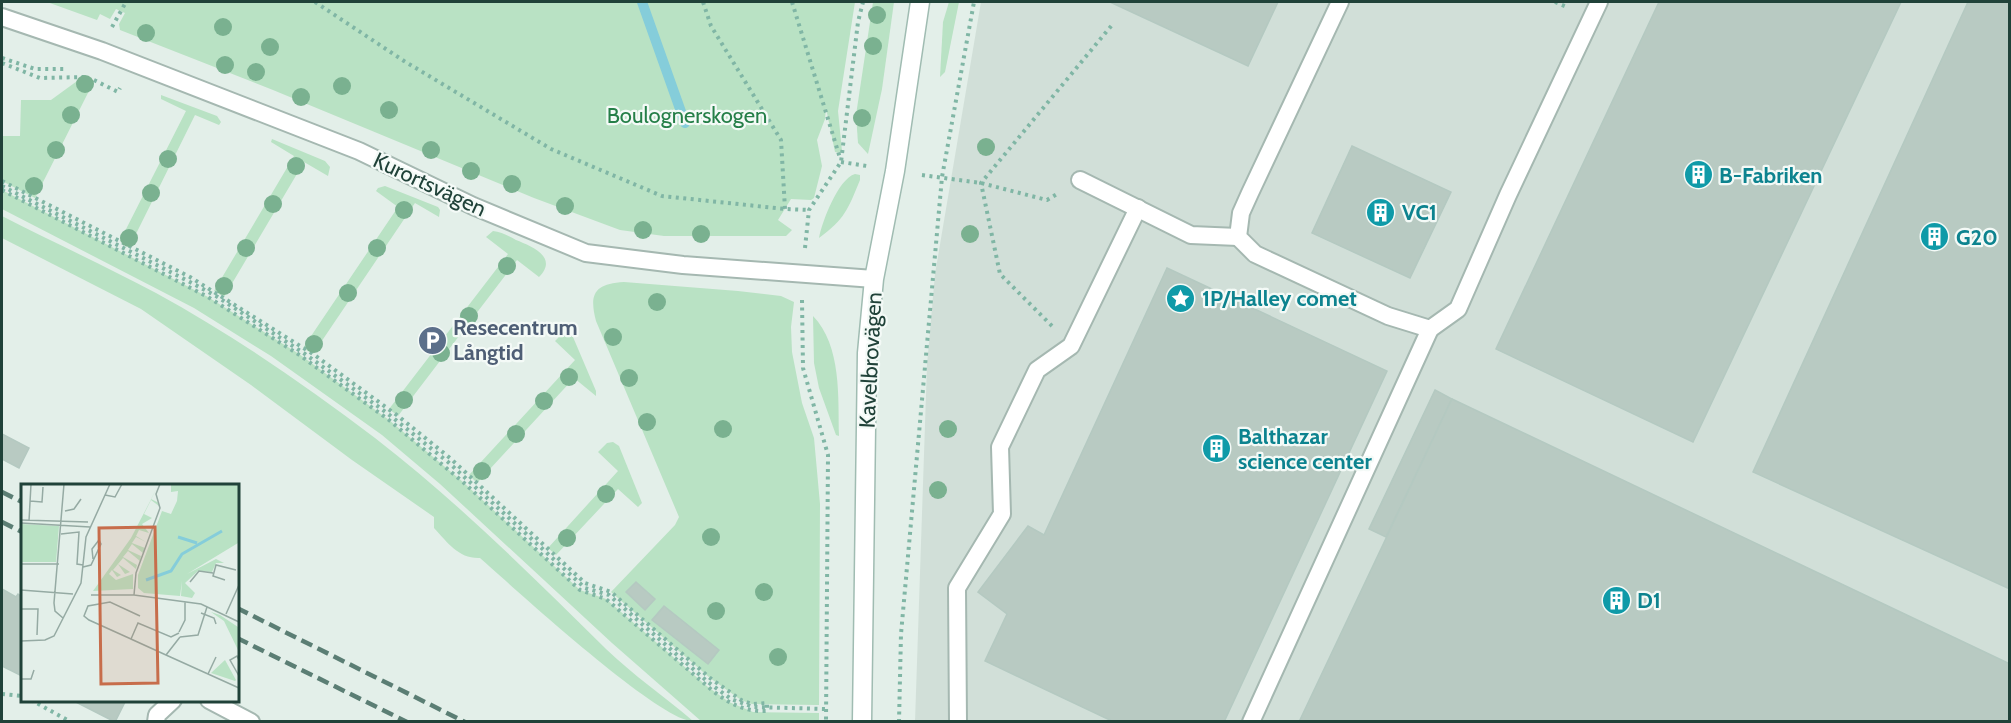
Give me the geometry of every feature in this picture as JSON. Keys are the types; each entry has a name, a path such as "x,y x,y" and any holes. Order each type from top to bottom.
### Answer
{"main road":[{"name":"Kavelbrovägen","path":"862,722 867,352 874,279 895,171 920,2"}],"lane":[{"path":"1238,237 1241,213 1340,2"},
{"path":"1251,722 1346,518 1430,329 1458,309 1508,195 1599,2"},
{"name":"Kurortsvägen","path":"2,16 102,51 359,151 473,206 586,253 683,265 874,279"},
{"path":"1080,180 1191,235 1238,237 1255,254 1388,316 1430,329"},
{"path":"958,722 957,588 1002,514 1000,447 1037,370 1071,346 1138,208"},
{"path":"156,722 157,716 171,702"},
{"path":"213,702 250,722"}],"path":[{"path":"113,24 126,2"},
{"path":"315,2 404,61 551,148 662,196 809,210"},
{"path":"703,2 711,26 781,140 785,209"},
{"path":"792,2 841,162"},
{"path":"806,239 809,210 841,162 858,22 863,2"},
{"path":"899,722 901,634 942,177 974,2"},
{"path":"981,183 1112,25"},
{"path":"841,162 862,165"},
{"path":"926,175 981,183 1047,200 1080,180"},
{"path":"981,183 1000,274 1071,346"},
{"path":"2,186 216,296 305,354 387,413 448,462 585,588 609,595 708,682 731,699 742,705 826,709"},
{"path":"801,307 803,368 828,455 826,722"},
{"path":"2,694 21,696"},
{"path":"35,702 71,722"}],"shaded area":[{"path":"981,2 2009,2 2009,721 915,722 927,365 935,274"}],"green space":[{"name":"Boulognerskogen","path":"47,2 855,2 838,111 842,151 835,152 826,108 825,119 817,140 822,166 814,198 811,200 791,199 778,220 792,230 786,236 664,236 620,230 534,198 273,90 120,30 119,24 125,13 116,9 110,19 100,14 97,20"},
{"path":"873,2 894,2 882,89 868,154 858,143 856,115"},
{"path":"949,2 959,2 945,72 940,77 943,22"},
{"path":"84,76 94,81 35,198 2,181 2,136 20,136 21,100 51,100"},
{"path":"161,95 217,116 221,122 219,125 195,115 130,246 120,241 186,111 161,99"},
{"path":"272,139 325,161 330,167 328,176 304,162 224,297 214,291 294,156 271,142"},
{"path":"855,174 860,175 860,180 849,206 835,225 819,238 827,212 837,192"},
{"path":"385,186 438,207 439,217 415,203 313,354 303,348 398,207 376,191"},
{"path":"2,190 208,297 299,354 389,420 463,482 580,590 606,599 708,687 729,702 753,712 819,713 819,721 701,721 612,643 440,484 382,435 271,356 194,308 2,209"},
{"path":"2,216 185,309 268,361 349,418 436,488 494,540 616,659 693,721 676,715 650,700 586,650 480,558 466,556 454,549 434,528 434,517 251,385 141,309 2,238"},
{"path":"493,231 505,234 541,253 546,264 544,270 539,277 517,260 398,416 389,409 508,254 486,237"},
{"path":"624,282 781,296 794,302 791,327 792,352 802,403 814,438 820,504 819,705 752,704 741,700 710,678 611,592 675,525 679,517 596,321 593,304 596,292 606,285"},
{"path":"813,316 822,328 834,357 838,389 839,436 836,435 819,388 814,363"},
{"path":"567,333 573,337 596,391 596,396 574,378 477,483 469,475 575,360 555,341 562,334"},
{"path":"613,442 619,446 642,503 638,507 618,489 556,555 548,548 618,471 598,452 607,443"}],"building":[{"path":"1110,2 1278,2 1248,66"},
{"name":"B-Fabriken","path":"1659,2 1901,2 1693,442 1496,349"},
{"name":"G20","path":"1968,2 2010,2 2010,589 1753,472"},
{"name":"VC1","path":"1352,146 1451,192 1410,278 1312,233"},
{"name":"Balthazar science center","path":"1167,268 1387,371 1224,722 1114,722 985,661 1007,614 978,592 1028,526 1044,535"},
{"path":"1435,390 1452,399 1386,537 1369,529"},
{"name":"D1","path":"1452,399 2010,664 2010,722 1299,722"},
{"path":"2,434 29,448 19,468 2,459"},
{"path":"636,582 655,599 645,610 626,592"},
{"path":"2,589 16,597 18,594 21,596 21,676 2,666"},
{"path":"664,606 719,650 708,664 652,620"},
{"path":"76,702 125,702 115,722"}],"waterway":[{"path":"642,2 685,123"}],"railway":[{"path":"2,492 21,502"},
{"path":"2,522 21,532"},
{"path":"238,608 465,722"},
{"path":"238,638 407,722"}],"place":[{"name":"B-Fabriken","path":"1698,175"},
{"name":"VC1","path":"1381,212"},
{"name":"G20","path":"1935,237"},
{"name":"1P/Halley comet","path":"1181,298"},
{"name":"Resecentrum Långtid","path":"432,340"},
{"name":"Balthazar science center","path":"1217,449"},
{"name":"D1","path":"1616,600"}]}
